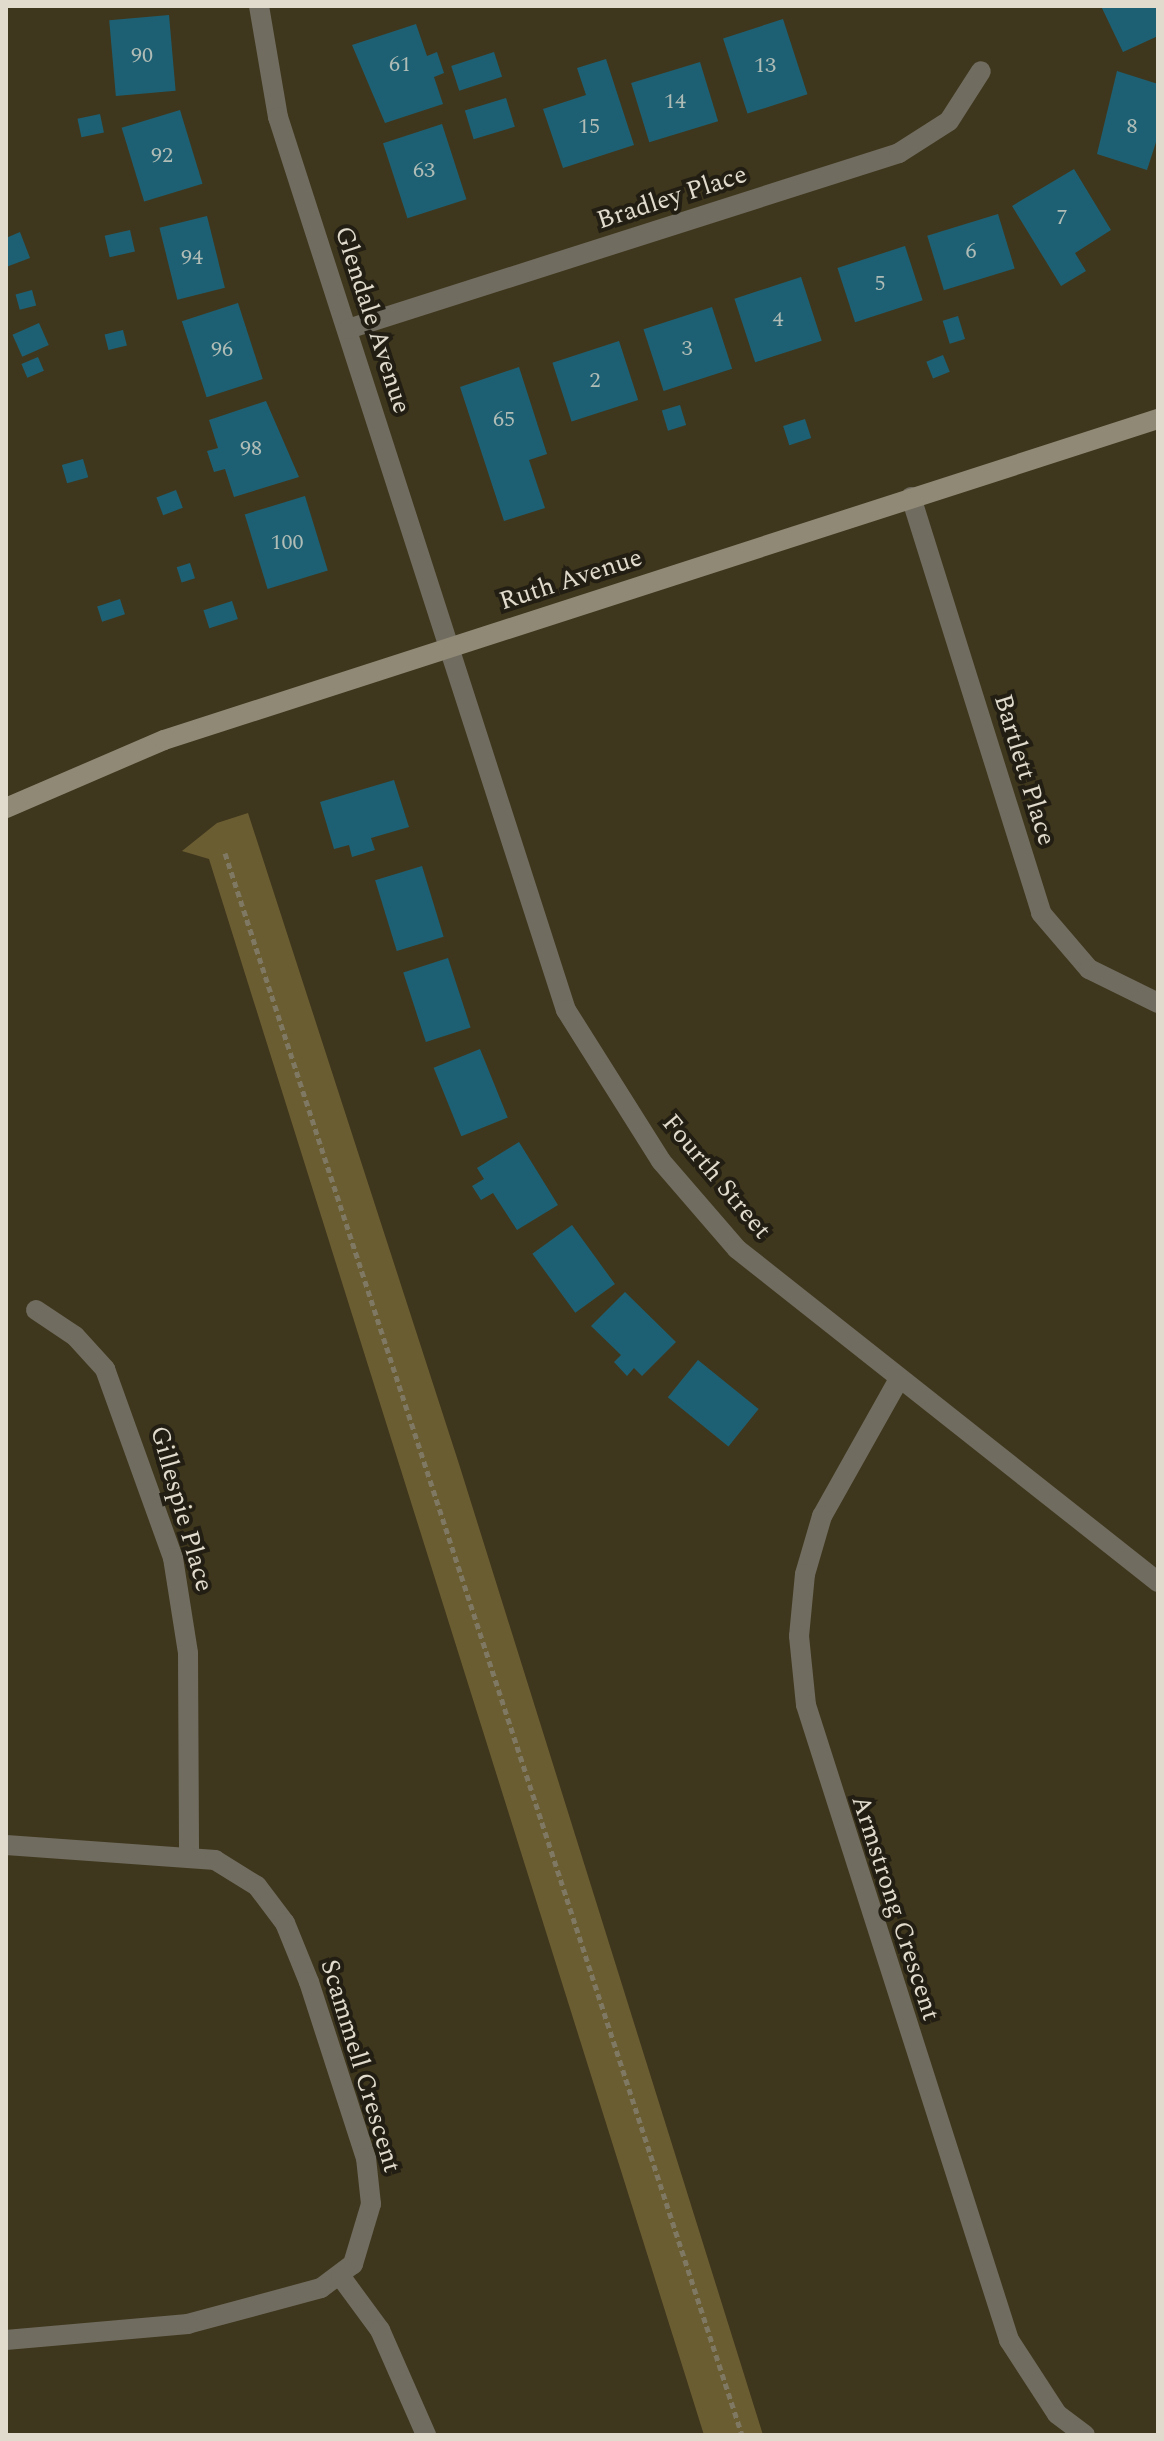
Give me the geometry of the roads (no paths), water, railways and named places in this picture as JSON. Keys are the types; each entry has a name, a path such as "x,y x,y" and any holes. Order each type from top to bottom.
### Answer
{"main road":[{"name":"Ruth Avenue","path":"6,808 164,740 1158,419"}],"street":[{"name":"Glendale Avenue","path":"259,6 278,117 449,647"},
{"name":"Bradley Place","path":"348,329 908,149 949,121 981,71"},
{"name":"Bartlett Place","path":"911,497 1046,923 1089,969 1158,1003"},
{"name":"Fourth Street","path":"449,647 566,1010 661,1161 737,1249 1158,1582"},
{"name":"Gillespie Place","path":"36,1310 75,1336 105,1369 173,1558 188,1653 189,1857"},
{"name":"Armstrong Crescent","path":"899,1379 822,1516 805,1574 799,1636 806,1705 1009,2340 1048,2403 1085,2435"},
{"name":"Scammell Crescent","path":"6,1845 215,1860 257,1886 285,1923 309,1982 370,2180 362,2247 341,2277"},
{"path":"6,2340 188,2324 341,2277 380,2330 426,2435"}]}
